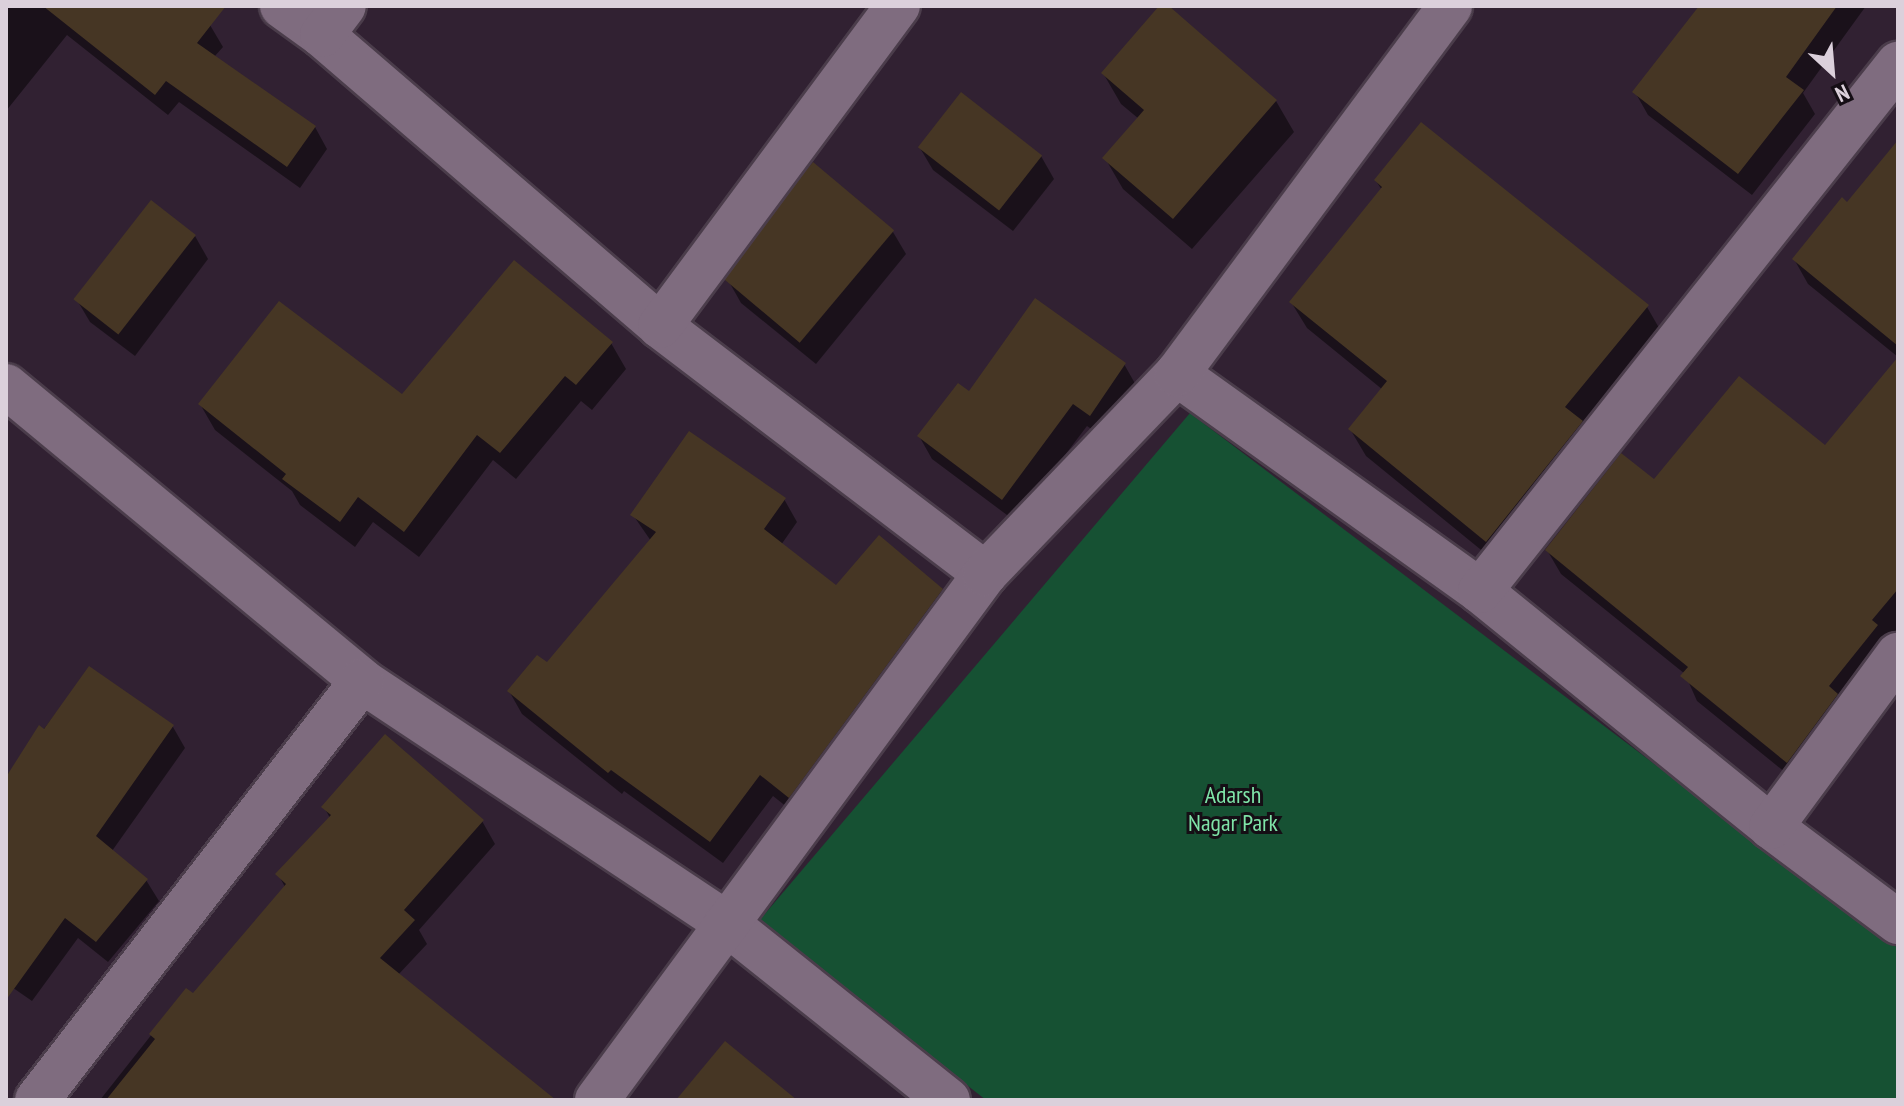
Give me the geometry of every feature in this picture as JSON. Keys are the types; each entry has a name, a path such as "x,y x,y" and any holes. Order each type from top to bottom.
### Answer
{"street":[{"path":"282,6 333,21 660,326 985,574"},
{"path":"660,326 898,6"},
{"path":"597,1100 985,574 1177,374 1450,6"},
{"path":"1480,591 1898,64"},
{"path":"1177,374 1480,591 1771,827 1898,922"},
{"path":"14,408 362,681 726,923 948,1100"},
{"path":"1771,827 1898,655"},
{"path":"37,1100 362,681"}],"green space":[{"name":"Adarsh Nagar Park","path":"1190,413 1898,948 1898,1100 986,1100 758,922"}],"building":[{"path":"43,6 226,6 197,43 316,126 287,167 166,81 155,95"},
{"path":"1159,6 1169,6 1277,100 1173,219 1102,158 1144,110 1101,73"},
{"path":"1699,6 1837,6 1786,77 1804,90 1738,174 1632,92"},
{"path":"961,92 1042,155 999,211 918,147"},
{"path":"1421,122 1649,305 1565,407 1583,421 1486,542 1348,429 1387,381 1289,302 1382,187 1374,180"},
{"path":"1898,140 1898,346 1792,259 1842,197 1847,202"},
{"path":"813,162 894,230 800,343 719,275"},
{"path":"151,200 196,235 118,334 73,299"},
{"path":"514,260 613,342 576,385 565,376 500,453 477,435 404,532 358,497 340,522 282,479 286,474 198,404 279,301 402,394"},
{"path":"1035,298 1126,363 1090,416 1073,404 1002,500 917,436 958,383 969,391"},
{"path":"1898,357 1898,589 1872,620 1878,625 1829,686 1838,694 1787,763 1680,676 1688,667 1545,550 1621,453 1654,479 1739,376 1825,445"},
{"path":"689,431 786,498 764,529 836,585 879,535 943,589 789,798 760,775 710,842 611,770 608,773 507,691 537,655 547,662 656,532 630,515"},
{"path":"89,666 174,725 96,836 148,879 96,942 65,918 6,1000 6,777 39,725 44,729"},
{"path":"385,734 484,820 404,910 415,920 380,958 556,1100 106,1100 155,1039 149,1034 186,988 193,993 286,884 275,874 331,815 321,807"},
{"path":"725,1041 797,1100 676,1100"}]}
